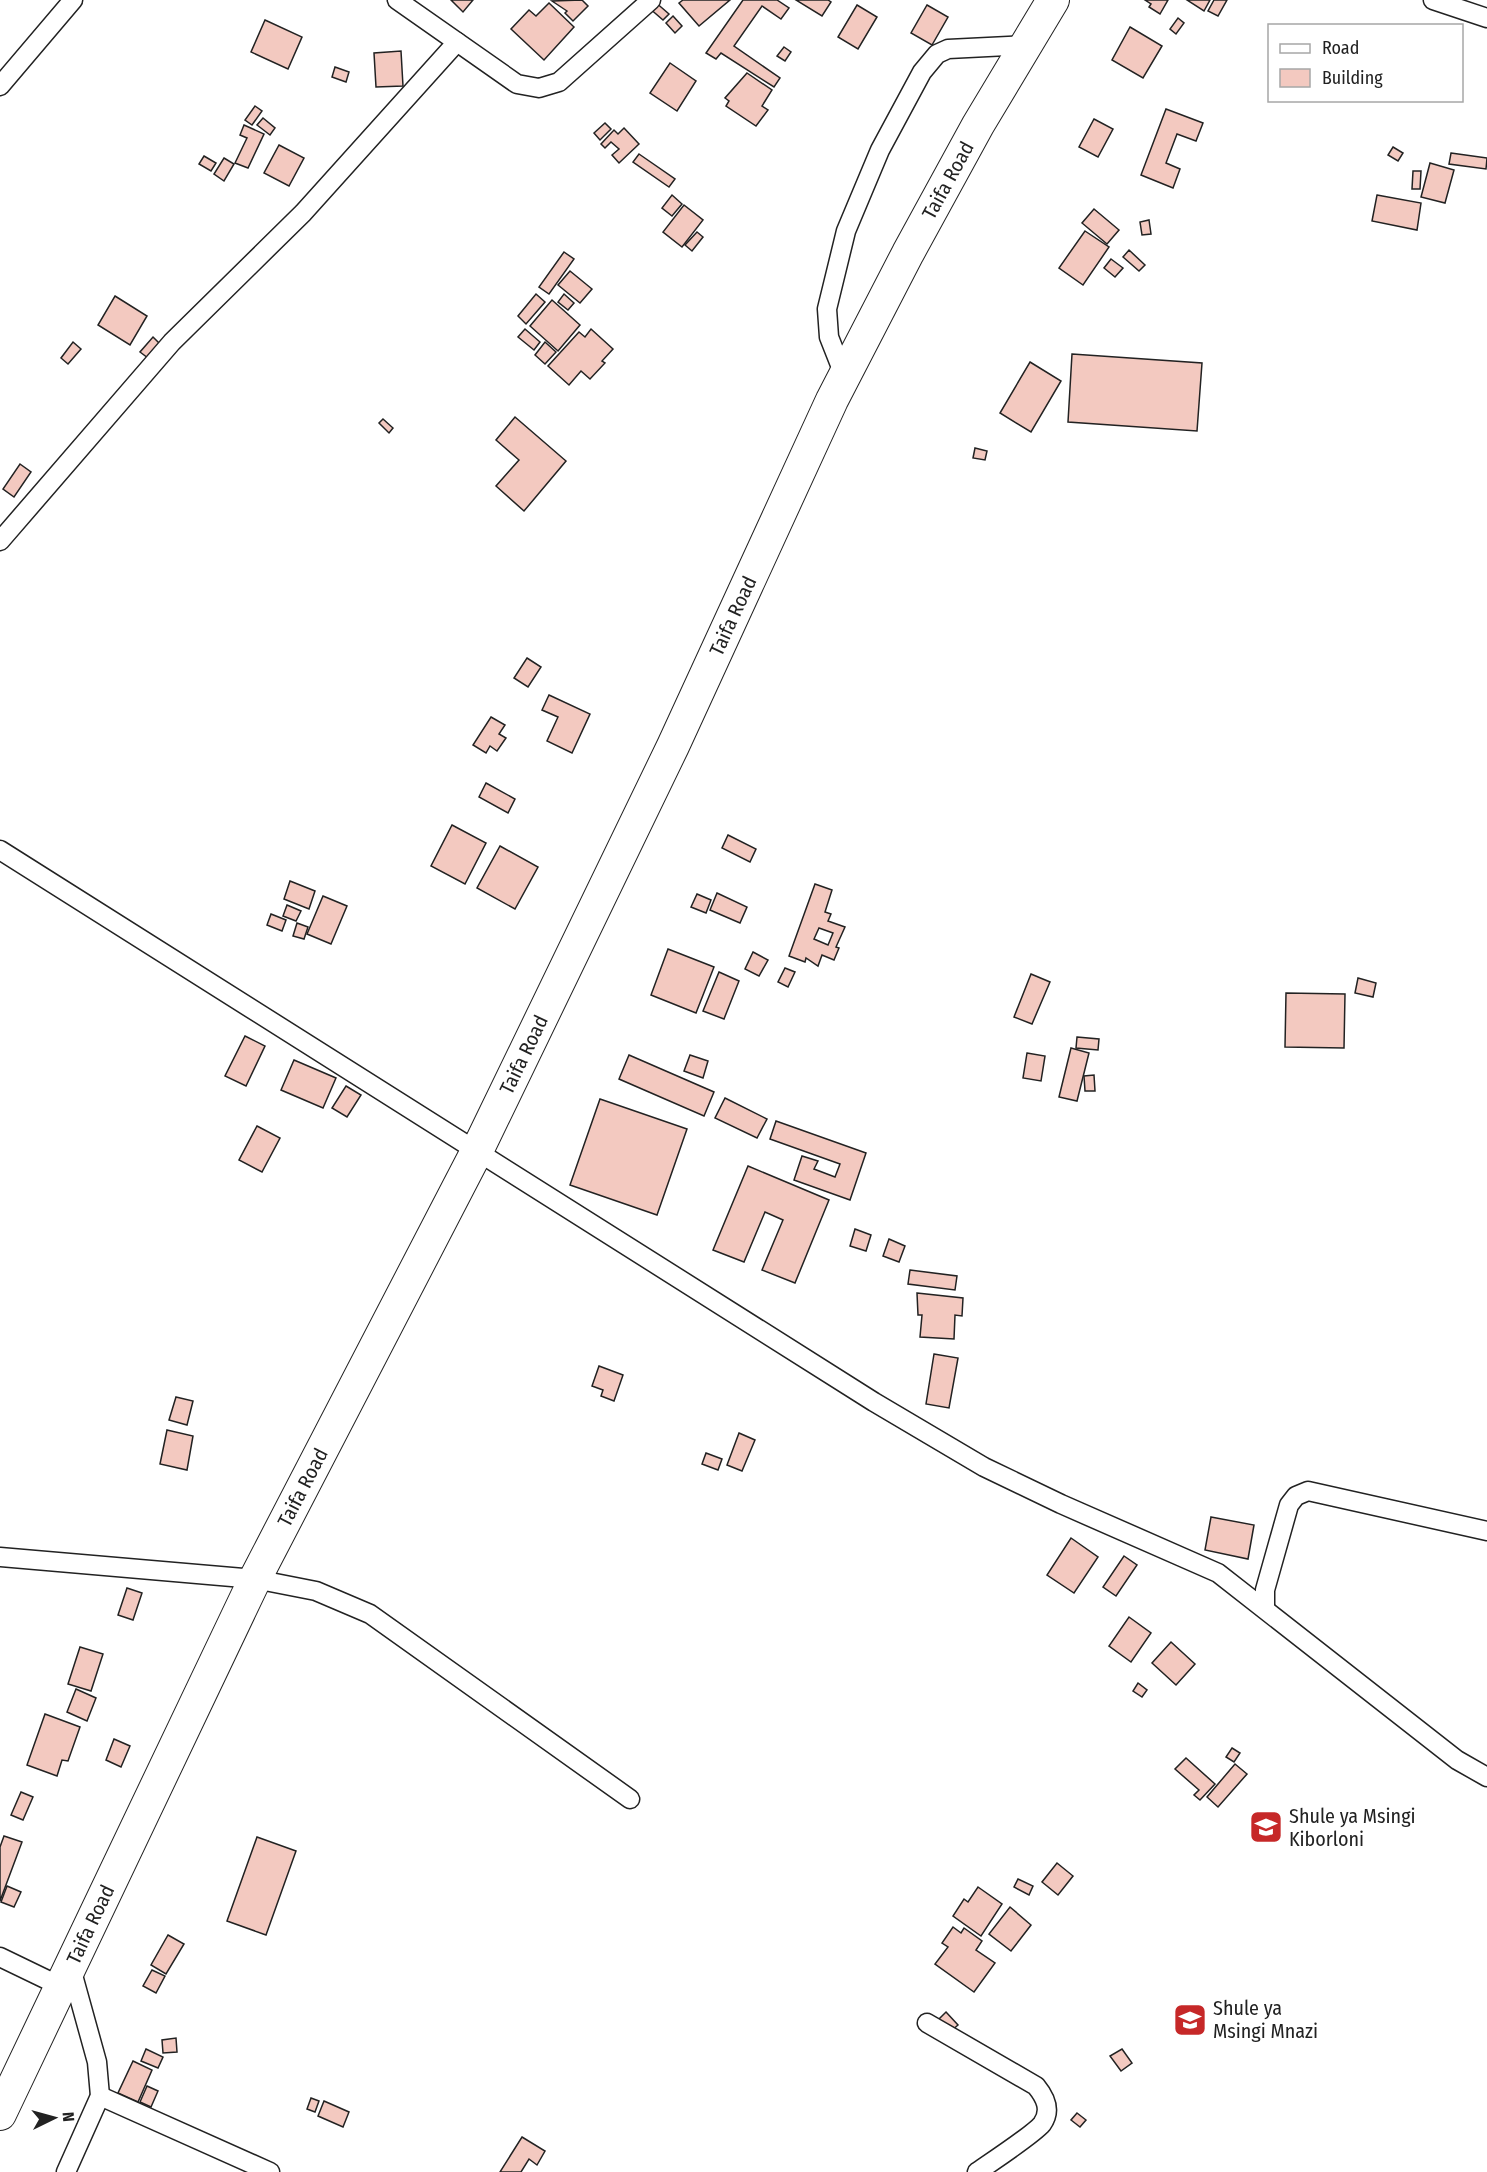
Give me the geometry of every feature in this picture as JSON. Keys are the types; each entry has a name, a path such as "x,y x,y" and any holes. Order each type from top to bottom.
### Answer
{"highway":[{"name":"Taifa Road","path":"0,2114 255,1579 477,1151 673,746 844,375 913,243 1053,0"}],"street":[{"path":"0,86 73,0"},
{"path":"397,0 516,84 539,88 559,82 651,0"},
{"path":"1433,0 1487,18"},
{"path":"0,541 172,342 303,213 457,42"},
{"path":"844,375 830,337 827,309 831,287 846,231 880,150 921,72 937,54 948,50 1026,45"},
{"path":"0,850 874,1402 984,1467 1061,1504 1218,1573 1265,1607 1457,1760 1487,1777"},
{"path":"1265,1607 1265,1590 1288,1505 1296,1496 1308,1491 1487,1531"},
{"path":"0,1557 255,1579 316,1591 370,1614 630,1800"},
{"path":"0,1957 66,1977 97,2062 100,2096 66,2172"},
{"path":"927,2023 1036,2086 1046,2098 1047,2110 1042,2124 977,2172"},
{"path":"100,2096 270,2172"}],"building":[{"path":"451,0 473,0 463,12"},
{"path":"582,0 588,6 573,21 565,13 567,11 552,1"},
{"path":"683,0 730,0 699,26 679,3"},
{"path":"743,0 777,0 789,8 781,19 762,6 734,46 780,78 774,87 721,53 716,59 706,53"},
{"path":"796,0 828,0 831,2 822,16"},
{"path":"1145,0 1168,0 1160,14 1149,7 1151,4"},
{"path":"1187,0 1210,0 1204,11"},
{"path":"1214,0 1227,0 1218,16 1208,11"},
{"path":"654,1 669,14 663,20 648,7"},
{"path":"549,3 574,27 544,60 511,29 529,10 536,16"},
{"path":"857,5 877,17 858,49 838,37"},
{"path":"927,5 948,17 932,45 911,33"},
{"path":"673,16 682,26 675,33 666,23"},
{"path":"1178,18 1184,23 1176,34 1170,29"},
{"path":"265,20 302,37 288,69 251,52"},
{"path":"1130,27 1162,46 1143,78 1112,60"},
{"path":"784,47 791,52 785,61 777,56"},
{"path":"401,51 403,86 376,87 374,53"},
{"path":"670,63 696,81 677,111 650,93"},
{"path":"335,67 349,72 346,82 332,77"},
{"path":"747,73 772,90 762,106 768,110 756,126 726,106 729,101 725,98"},
{"path":"255,106 262,111 252,125 245,120"},
{"path":"1166,109 1203,123 1196,141 1177,134 1166,163 1180,169 1173,188 1141,175"},
{"path":"263,118 275,128 270,135 257,125"},
{"path":"1094,119 1113,129 1098,157 1079,147"},
{"path":"605,123 611,129 600,140 594,133"},
{"path":"244,125 264,134 248,168 235,163 247,138 240,135"},
{"path":"624,128 639,144 619,163 612,155 619,149 611,142 605,148 601,144 614,130 618,134"},
{"path":"279,145 304,158 289,186 264,173"},
{"path":"1393,147 1403,153 1398,161 1388,155"},
{"path":"1451,153 1487,158 1486,169 1449,164"},
{"path":"639,154 675,179 669,187 633,162"},
{"path":"204,156 216,163 211,171 199,164"},
{"path":"224,158 234,164 224,181 214,174"},
{"path":"1430,163 1454,170 1445,203 1421,197"},
{"path":"1413,171 1421,171 1420,189 1412,189"},
{"path":"672,195 682,204 672,216 662,208"},
{"path":"1377,195 1421,203 1417,230 1372,221"},
{"path":"684,205 703,220 682,247 663,232"},
{"path":"1094,209 1119,230 1107,244 1082,223"},
{"path":"1149,220 1151,234 1142,235 1140,222"},
{"path":"1085,231 1109,247 1083,285 1059,268"},
{"path":"697,232 703,237 692,251 685,245"},
{"path":"1129,250 1145,265 1139,271 1123,257"},
{"path":"564,252 574,259 549,294 539,287"},
{"path":"1111,259 1123,268 1115,277 1104,268"},
{"path":"570,271 592,289 580,303 558,285"},
{"path":"536,294 545,302 526,324 518,316"},
{"path":"564,294 574,303 568,310 558,302"},
{"path":"115,296 147,316 130,345 98,325"},
{"path":"552,300 580,325 558,351 530,326"},
{"path":"525,329 540,342 534,350 518,337"},
{"path":"591,329 613,349 602,361 605,363 590,379 581,371 569,385 548,366 579,332 585,337"},
{"path":"153,337 161,345 148,358 140,352"},
{"path":"73,342 81,349 68,364 61,358"},
{"path":"545,342 556,352 545,364 535,355"},
{"path":"1072,354 1202,363 1197,431 1068,422"},
{"path":"1030,362 1061,381 1031,432 1000,413"},
{"path":"515,417 566,461 524,511 496,486 519,460 496,440"},
{"path":"383,419 393,428 389,433 379,423"},
{"path":"975,448 987,451 985,460 973,458"},
{"path":"20,464 31,472 14,497 3,489"},
{"path":"527,658 541,667 528,687 514,678"},
{"path":"549,695 590,714 572,753 547,741 558,717 542,710"},
{"path":"491,717 505,725 499,734 506,738 497,751 490,746 486,753 473,745"},
{"path":"486,783 515,799 508,813 479,797"},
{"path":"452,825 486,843 465,884 431,866"},
{"path":"728,835 756,849 750,862 722,848"},
{"path":"500,846 538,867 515,909 477,888"},
{"path":"290,881 315,891 309,909 284,899"},
{"path":"815,884 832,890 825,912 831,914 828,921 845,927 836,947 839,948 834,960 822,955 818,966 806,958 805,962 789,956","holes":["819,928 833,933 828,945 814,939"]},
{"path":"717,893 747,907 740,923 710,910"},
{"path":"697,894 711,900 706,913 691,907"},
{"path":"323,896 347,906 331,944 307,934"},
{"path":"287,905 301,911 296,921 283,916"},
{"path":"271,914 286,920 282,931 267,925"},
{"path":"297,923 308,927 304,939 293,936"},
{"path":"668,949 714,967 696,1013 651,995"},
{"path":"753,952 768,960 759,976 745,969"},
{"path":"785,968 795,972 788,987 778,982"},
{"path":"719,972 739,981 724,1019 703,1011"},
{"path":"1031,974 1050,982 1032,1024 1014,1017"},
{"path":"1358,978 1376,983 1373,997 1355,993"},
{"path":"1286,993 1345,994 1344,1048 1285,1047"},
{"path":"245,1036 265,1046 246,1086 225,1076"},
{"path":"1077,1037 1099,1039 1098,1050 1076,1048"},
{"path":"1071,1048 1089,1053 1077,1101 1059,1097"},
{"path":"1027,1053 1045,1056 1041,1081 1023,1078"},
{"path":"629,1055 714,1092 704,1116 619,1079"},
{"path":"690,1055 708,1061 703,1078 684,1071"},
{"path":"294,1060 336,1078 323,1108 281,1090"},
{"path":"1094,1075 1095,1091 1085,1091 1084,1076"},
{"path":"346,1086 361,1095 347,1117 332,1108"},
{"path":"725,1098 767,1119 757,1138 715,1118"},
{"path":"600,1099 687,1129 657,1215 570,1185"},
{"path":"776,1121 866,1153 850,1200 794,1180 802,1156 818,1161 814,1169 835,1177 840,1164 770,1139"},
{"path":"257,1126 280,1138 262,1172 239,1160"},
{"path":"748,1166 829,1200 795,1283 762,1270 783,1220 765,1212 744,1262 713,1250"},
{"path":"855,1229 871,1235 866,1251 850,1246"},
{"path":"889,1239 905,1246 899,1262 883,1256"},
{"path":"910,1270 957,1276 955,1290 908,1284"},
{"path":"917,1293 963,1298 962,1316 955,1315 954,1339 920,1337 922,1315 918,1315"},
{"path":"934,1354 958,1358 949,1408 926,1404"},
{"path":"599,1366 623,1375 614,1401 601,1396 603,1390 592,1386"},
{"path":"176,1397 193,1401 187,1425 169,1420"},
{"path":"167,1430 193,1436 187,1470 160,1464"},
{"path":"739,1433 755,1440 742,1471 727,1465"},
{"path":"706,1453 722,1459 718,1470 702,1464"},
{"path":"1211,1517 1254,1525 1248,1559 1205,1550"},
{"path":"1071,1538 1098,1557 1074,1593 1047,1575"},
{"path":"1124,1556 1137,1565 1116,1596 1103,1587"},
{"path":"127,1588 142,1593 133,1620 118,1615"},
{"path":"1129,1617 1151,1633 1131,1662 1109,1646"},
{"path":"1171,1642 1195,1664 1176,1685 1152,1663"},
{"path":"80,1647 103,1654 91,1691 68,1684"},
{"path":"1138,1683 1147,1690 1142,1697 1133,1691"},
{"path":"76,1689 96,1698 87,1721 67,1712"},
{"path":"45,1714 80,1727 68,1761 62,1760 57,1776 27,1765"},
{"path":"114,1739 130,1746 121,1767 106,1760"},
{"path":"1232,1748 1240,1753 1234,1762 1226,1757"},
{"path":"1186,1758 1215,1784 1200,1800 1194,1795 1199,1790 1175,1769"},
{"path":"1235,1764 1247,1774 1218,1807 1207,1797"},
{"path":"21,1792 33,1797 23,1820 11,1815"},
{"path":"4,1836 22,1842 0,1901 0,1847"},
{"path":"257,1837 296,1851 266,1935 227,1921"},
{"path":"1057,1863 1073,1876 1058,1895 1042,1882"},
{"path":"1018,1879 1033,1886 1029,1895 1014,1887"},
{"path":"7,1886 21,1892 14,1907 1,1902"},
{"path":"978,1887 1002,1904 981,1936 953,1916 964,1899 968,1902"},
{"path":"1010,1907 1031,1925 1011,1951 989,1934"},
{"path":"953,1927 961,1933 964,1928 982,1941 976,1950 995,1963 974,1992 935,1964 948,1947 942,1943"},
{"path":"168,1935 184,1944 166,1974 151,1965"},
{"path":"152,1970 165,1976 156,1993 143,1986"},
{"path":"946,2012 958,2025 951,2031 939,2019"},
{"path":"176,2038 177,2052 163,2053 162,2040"},
{"path":"146,2049 163,2057 158,2068 141,2061"},
{"path":"1122,2049 1132,2063 1121,2071 1110,2056"},
{"path":"133,2061 152,2070 138,2102 118,2093"},
{"path":"147,2086 158,2091 151,2107 140,2102"},
{"path":"311,2098 319,2101 315,2112 307,2109"},
{"path":"324,2101 349,2112 343,2127 318,2116"},
{"path":"1077,2113 1086,2120 1080,2127 1071,2120"},
{"path":"522,2137 545,2151 537,2165 529,2159 521,2172 500,2172"}],"place":[{"name":"Shule ya Msingi Kiborloni","path":"1266,1827"},
{"name":"Shule ya Msingi Mnazi","path":"1190,2020"}]}
